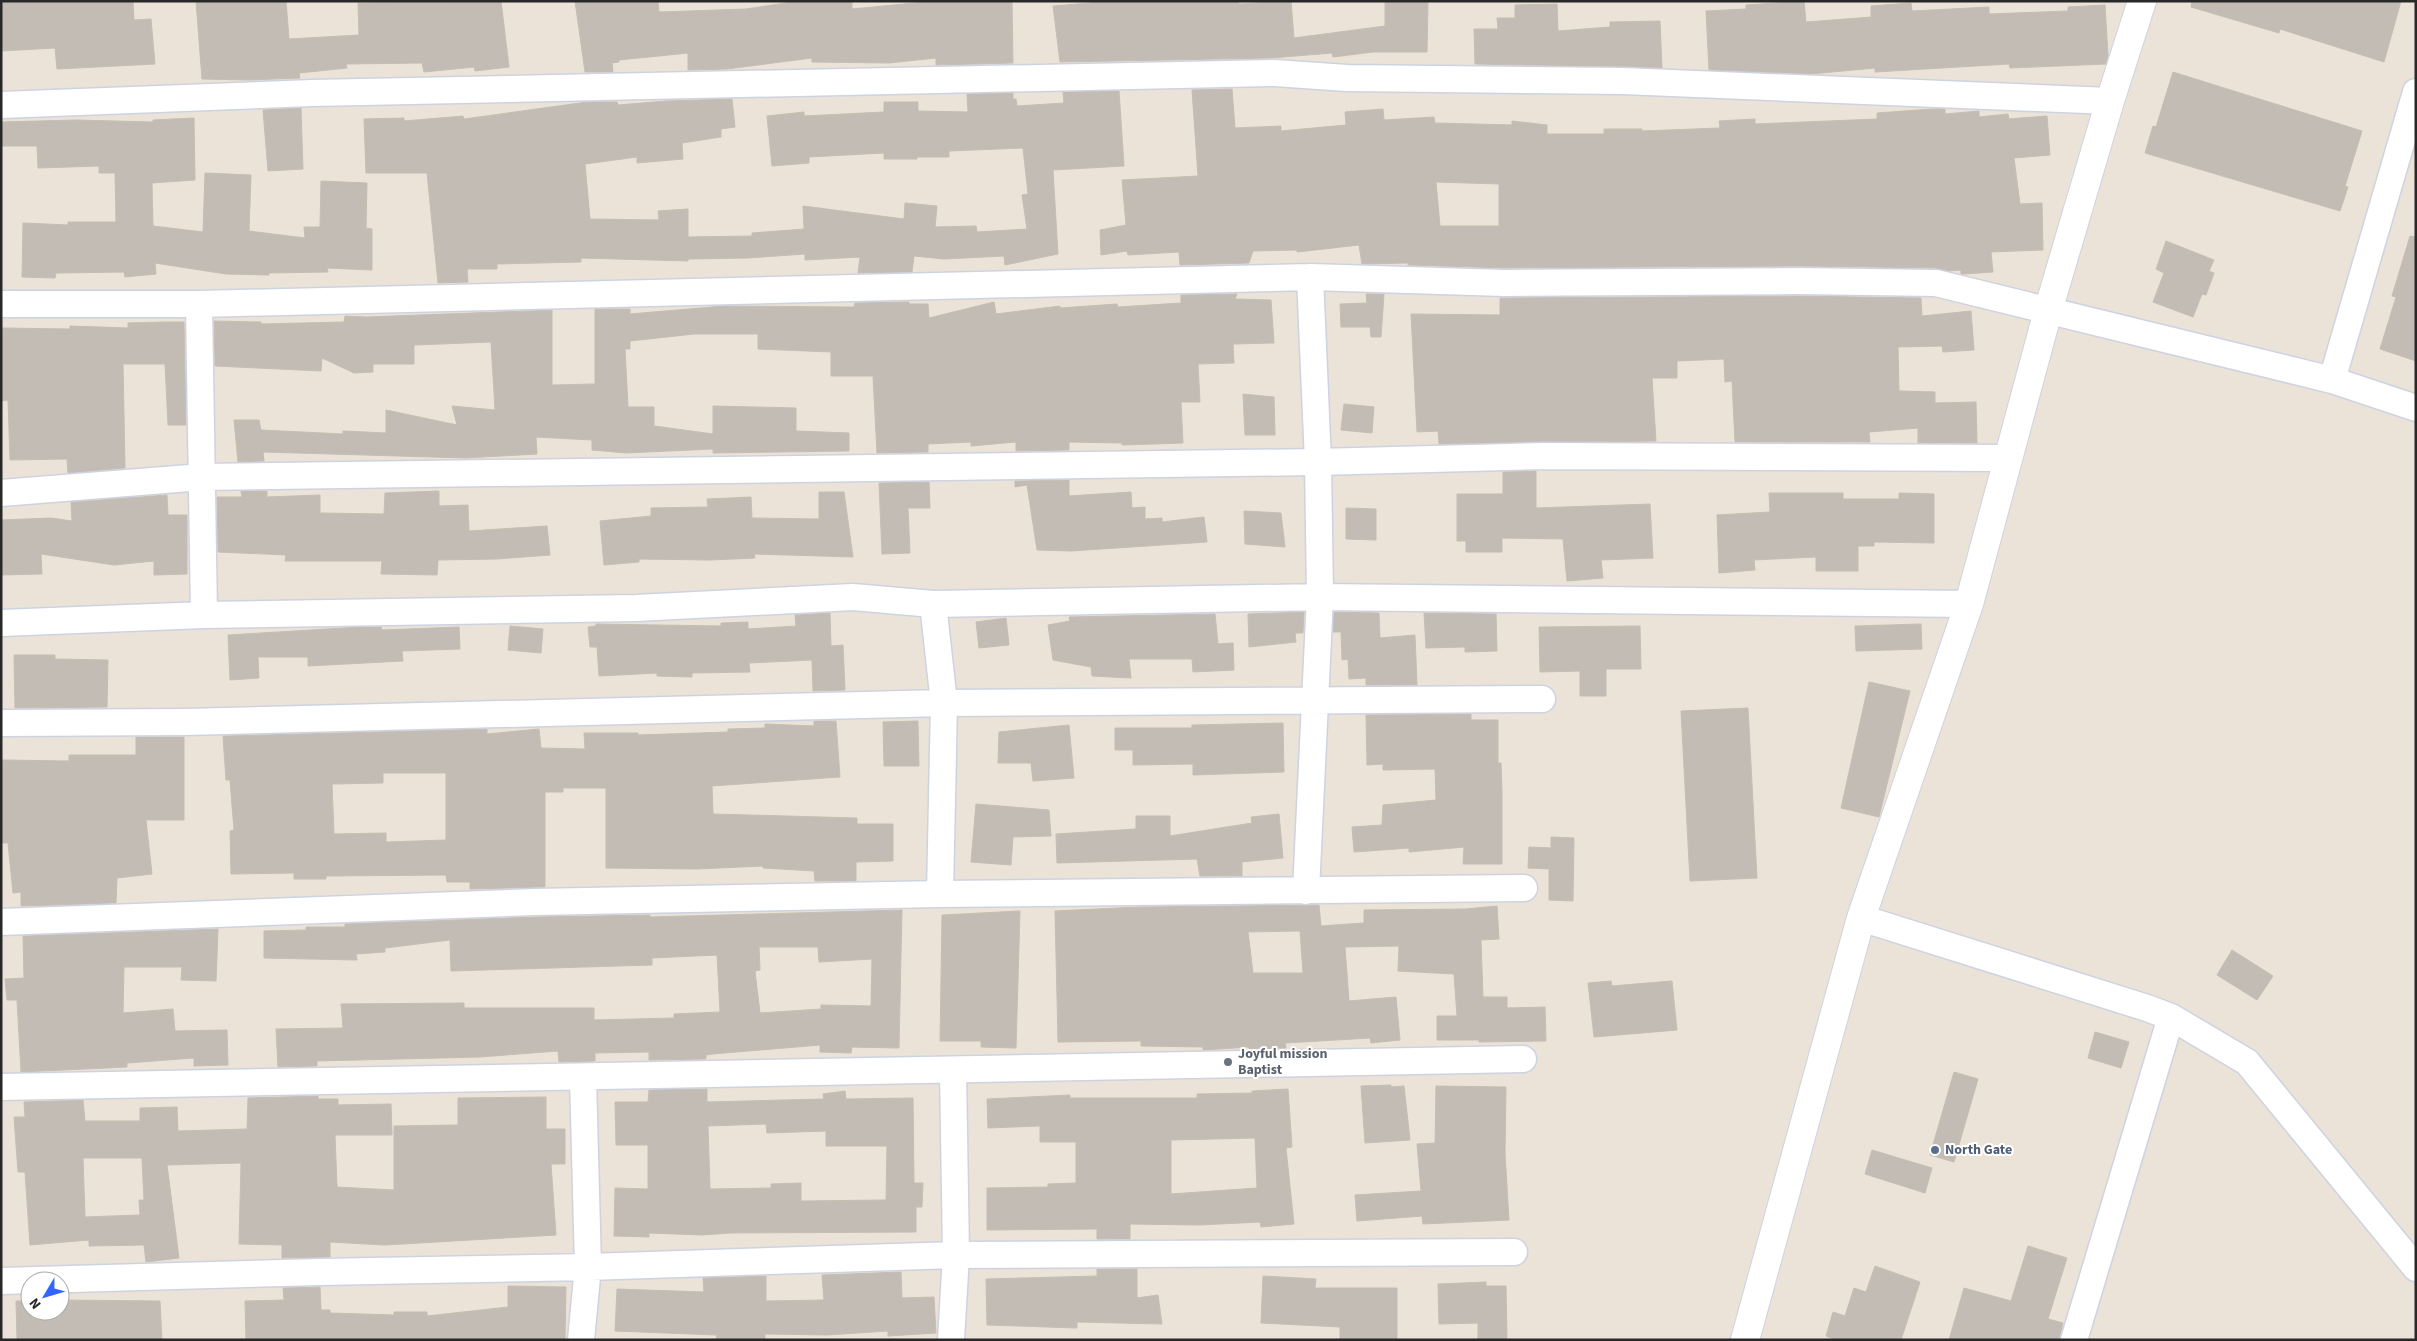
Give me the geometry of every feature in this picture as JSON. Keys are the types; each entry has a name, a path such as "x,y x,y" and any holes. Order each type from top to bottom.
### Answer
{"street":[{"path":"1745,1340 1861,918 1969,604 2048,311 2110,101 2142,1"},
{"path":"1,105 332,93 1275,73 1347,78 1623,81 2110,101"},
{"path":"2332,380 2416,92"},
{"path":"1,304 199,304 1310,277 1505,283 1790,281 1936,283 2332,380 2416,408"},
{"path":"1306,891 1320,597 1318,462 1310,277"},
{"path":"199,304 204,616"},
{"path":"1,493 202,477 1318,462 1542,456 2008,458"},
{"path":"1,622 204,616 636,608 853,598 933,604 1320,597 1969,604"},
{"path":"933,604 944,703 940,894"},
{"path":"1,723 184,722 944,703 1542,699"},
{"path":"1,922 535,902 940,894 1524,888"},
{"path":"1861,918 2147,1008 2171,1017 2247,1062 2416,1268"},
{"path":"2074,1340 2171,1017"},
{"path":"1,1087 1523,1059"},
{"path":"951,1340 956,1255 953,1070"},
{"path":"581,1340 588,1267 583,1076"},
{"path":"1,1281 588,1267 956,1255 1514,1252"}],"building":[{"path":"1,1 133,1 134,20 151,19 155,64 57,69 55,48 1,51"},
{"path":"196,1 286,1 289,39 359,35 358,3 501,1 509,67 475,71 474,67 424,72 422,63 346,64 347,68 299,73 300,78 202,79"},
{"path":"575,1 658,1 659,12 746,9 799,1 852,1 852,9 935,1 1012,1 1013,63 936,65 936,58 889,63 812,62 812,58 727,69 688,70 688,53 619,60 619,62 612,63 613,72 585,72"},
{"path":"1091,1 1238,1 1239,4 1291,1 1294,38 1385,26 1385,1 1428,1 1427,52 1373,52 1333,57 1332,53 1271,58 1060,62 1053,6 1091,3"},
{"path":"1804,1 1806,22 1871,17 1871,6 1911,3 1912,11 1989,7 1989,14 2068,11 2068,7 2105,5 2108,56 2106,64 2010,68 2009,64 1875,72 1875,68 1811,74 1709,70 1706,11 1746,9 1746,5"},
{"path":"2192,1 2401,1 2384,62 2280,29 2279,33 2191,7"},
{"path":"1557,4 1558,31 1610,27 1610,22 1660,21 1662,68 1475,64 1474,29 1498,29 1497,18 1515,18 1515,5"},
{"path":"2173,72 2362,131 2345,186 2348,187 2340,211 2145,153 2153,126 2156,127"},
{"path":"1232,89 1235,128 1281,126 1281,131 1346,125 1345,112 1383,109 1384,120 1434,117 1435,123 1512,125 1512,121 1547,125 1547,134 1604,134 1604,129 1642,129 1642,131 1720,128 1719,121 1755,119 1755,124 1877,119 1877,113 1932,109 1945,109 1945,114 1979,111 1979,117 2008,114 2009,119 2047,116 2050,155 2014,158 2020,204 2042,203 2043,250 1991,252 1993,272 1964,274 1961,274 1961,270 1949,271 1936,268 1799,266 1505,268 1408,265 1408,263 1362,264 1359,245 1297,252 1297,250 1253,251 1249,263 1180,265 1179,252 1128,255 1127,251 1101,255 1100,230 1126,225 1122,180 1198,176 1192,90","holes":["1436,182 1499,184 1499,226 1440,226"]},
{"path":"1119,91 1124,166 1053,170 1058,254 1005,265 1004,256 944,259 914,256 912,272 858,273 860,257 805,260 805,254 748,258 688,259 688,261 581,258 581,262 497,264 497,269 467,269 468,282 438,283 427,173 366,173 364,119 404,118 404,121 463,116 464,119 587,102 617,102 618,105 732,99 735,127 721,129 721,137 682,143 683,159 637,163 637,157 585,164 590,219 659,220 658,211 688,209 688,237 752,236 752,233 804,229 803,206 904,219 905,203 937,206 935,227 976,226 977,232 1027,229 1022,195 1028,194 1023,148 949,151 949,157 917,157 917,159 884,159 884,153 809,157 809,163 772,166 767,116 804,112 804,116 884,112 884,102 918,102 918,111 968,112 967,94 1013,93 1013,99 1016,99 1017,106 1064,103 1063,92"},
{"path":"301,108 303,169 268,171 263,110"},
{"path":"194,118 195,180 152,183 153,226 203,232 205,173 251,175 249,231 305,238 304,227 320,227 321,181 367,183 366,228 372,229 372,270 327,268 328,272 269,273 269,275 226,274 155,263 156,274 125,277 124,272 56,273 55,278 22,277 23,223 68,225 68,222 116,222 115,173 99,173 99,166 38,168 37,146 1,146 1,122 76,120 153,122 153,120"},
{"path":"2410,236 2416,237 2416,361 2380,349 2396,297 2392,296"},
{"path":"2166,241 2214,260 2209,271 2214,273 2206,295 2202,294 2193,317 2153,302 2164,273 2156,269"},
{"path":"1237,294 1235,299 1271,300 1274,343 1233,344 1234,363 1198,364 1200,402 1181,402 1183,443 1122,445 1122,443 1069,442 1069,450 1016,451 1016,442 971,446 971,442 928,444 928,452 877,453 873,376 831,376 831,352 758,349 758,334 694,334 630,341 630,349 625,349 628,407 654,407 654,426 713,434 713,406 796,408 796,431 849,433 849,451 713,453 713,449 626,453 592,450 592,440 536,437 537,454 466,458 263,452 264,461 238,462 234,420 259,420 261,430 343,434 343,431 386,433 386,410 457,425 452,406 495,410 491,342 414,345 414,364 373,364 373,372 354,373 322,358 321,371 215,366 214,321 261,322 261,324 344,322 345,316 366,317 552,310 552,385 595,384 595,309 630,309 630,314 724,306 854,307 855,303 909,302 909,304 928,304 929,318 994,302 996,314 1060,306 1060,308 1117,304 1118,307 1181,303 1181,295"},
{"path":"1366,294 1384,294 1381,337 1371,337 1370,327 1341,327 1340,304 1367,303"},
{"path":"1799,296 1921,298 1922,316 1971,311 1974,350 1943,352 1942,346 1898,347 1899,391 1935,392 1935,403 1976,402 1977,443 1918,443 1918,428 1869,432 1870,442 1735,442 1732,381 1725,382 1724,359 1677,361 1677,378 1652,378 1656,441 1439,444 1438,431 1417,432 1411,314 1500,315 1500,298"},
{"path":"184,322 186,425 168,425 165,364 123,364 125,468 68,473 67,459 10,460 8,400 1,401 1,328 70,329 70,326 128,328 128,323"},
{"path":"1243,394 1274,397 1275,435 1245,435"},
{"path":"1344,404 1374,407 1372,433 1341,430"},
{"path":"1536,471 1536,508 1650,504 1653,558 1601,560 1603,578 1567,581 1563,539 1502,538 1502,552 1466,552 1466,541 1457,541 1457,494 1503,494 1503,472"},
{"path":"1069,480 1069,496 1131,492 1132,508 1145,507 1145,519 1162,518 1162,522 1204,517 1207,542 1071,551 1037,550 1027,485 1015,487 1015,481"},
{"path":"929,482 930,508 908,508 910,553 882,554 879,483"},
{"path":"241,491 267,491 267,497 320,495 320,513 384,514 385,493 439,491 439,506 468,505 469,531 547,526 550,555 497,559 438,560 437,575 381,574 382,561 285,561 286,555 218,552 217,497 242,497"},
{"path":"819,492 844,492 853,557 754,554 755,558 711,560 639,559 639,562 604,565 600,521 651,516 651,508 708,507 707,499 751,497 752,518 819,519"},
{"path":"1769,493 1843,493 1843,499 1899,499 1899,493 1934,494 1934,543 1874,542 1874,546 1858,546 1858,571 1816,571 1816,557 1754,560 1755,570 1719,573 1717,515 1770,512"},
{"path":"167,495 168,515 187,515 187,574 154,575 154,561 114,565 41,554 42,574 1,575 1,520 51,518 72,521 71,502"},
{"path":"1346,508 1376,509 1376,540 1346,539"},
{"path":"1244,511 1281,513 1285,547 1245,544"},
{"path":"1304,612 1303,633 1295,633 1296,642 1249,647 1248,614"},
{"path":"1334,612 1379,613 1380,638 1415,635 1417,685 1366,685 1366,678 1349,679 1348,659 1342,660 1341,632 1333,632"},
{"path":"830,613 831,646 843,645 845,690 813,691 812,660 749,663 750,672 692,673 692,677 657,676 657,673 599,676 597,647 590,647 588,627 596,626 596,624 721,626 721,623 748,622 748,629 796,626 795,615"},
{"path":"1424,613 1496,614 1497,651 1465,652 1465,647 1426,648"},
{"path":"1215,614 1218,644 1233,643 1234,670 1193,672 1192,659 1129,659 1131,678 1092,676 1091,667 1053,660 1048,625 1070,621 1069,617"},
{"path":"1006,618 1009,645 979,648 976,622"},
{"path":"1921,624 1922,649 1856,651 1855,626"},
{"path":"510,626 543,629 541,653 508,650"},
{"path":"1640,626 1641,669 1606,669 1606,696 1580,696 1580,671 1540,672 1539,627"},
{"path":"381,627 382,630 459,627 460,649 402,651 403,661 308,666 308,657 258,657 259,678 230,680 228,635"},
{"path":"14,655 55,655 55,659 108,660 107,707 15,708"},
{"path":"1869,682 1910,691 1879,817 1841,808"},
{"path":"1748,708 1757,878 1690,881 1681,711"},
{"path":"1471,714 1471,720 1498,720 1498,763 1501,763 1502,791 1502,864 1463,864 1464,847 1409,852 1409,848 1354,852 1352,827 1382,825 1383,805 1436,800 1435,769 1383,770 1383,764 1367,765 1366,715"},
{"path":"814,721 836,721 840,777 712,786 713,814 857,818 857,824 893,824 893,861 856,862 856,881 815,881 814,871 763,868 763,866 698,869 606,868 606,788 563,788 563,792 545,792 545,887 470,889 470,882 447,882 446,875 326,876 326,879 294,879 294,873 231,874 230,831 234,830 230,780 226,780 223,736 487,729 487,734 539,729 541,748 585,749 584,733 638,733 638,735 728,732 728,729 765,728 765,724 814,726","holes":["383,773 446,773 446,840 386,842 386,833 334,834 332,784 383,783"]},
{"path":"918,721 919,766 884,766 883,722"},
{"path":"1283,723 1284,772 1193,775 1193,764 1133,765 1133,750 1115,750 1115,728 1192,728 1192,725"},
{"path":"1069,725 1074,778 1033,781 1031,763 998,763 999,732"},
{"path":"136,737 184,737 184,820 146,820 152,874 117,878 116,903 21,906 21,892 13,893 8,843 1,843 1,760 69,761 69,755 136,755"},
{"path":"976,804 1049,810 1051,836 1013,837 1011,865 971,862"},
{"path":"1279,814 1283,858 1242,862 1242,876 1200,876 1197,859 1057,863 1056,834 1136,829 1136,816 1170,816 1170,836 1252,823 1251,817"},
{"path":"1551,837 1574,838 1573,901 1549,900 1549,869 1528,868 1529,847 1551,848"},
{"path":"1319,905 1321,926 1364,923 1364,910 1466,909 1497,906 1499,939 1481,940 1483,997 1507,997 1507,1008 1545,1007 1546,1041 1479,1042 1479,1040 1437,1040 1437,1016 1457,1016 1454,974 1398,971 1399,946 1345,947 1349,1001 1396,997 1400,1040 1371,1043 1370,1038 1285,1043 1286,1048 1249,1049 1249,1047 1203,1050 1203,1047 1141,1046 1141,1041 1058,1042 1055,911 1139,907","holes":["1300,931 1303,973 1253,973 1248,932"]},
{"path":"902,910 899,1048 852,1047 851,1053 820,1052 820,1045 713,1054 706,1055 706,1059 649,1060 649,1052 595,1053 595,1061 559,1062 558,1051 480,1057 317,1061 317,1066 278,1067 276,1029 343,1028 341,1004 464,1003 464,1008 594,1008 594,1020 674,1018 674,1014 720,1012 717,955 652,958 652,965 451,971 450,940 385,948 385,952 356,954 357,960 264,958 264,931 306,930 306,927 345,927 345,924 535,917 650,915 650,917","holes":["759,947 818,947 819,962 872,959 871,1006 821,1005 821,1009 760,1013 755,971 760,970"]},
{"path":"1020,911 1016,1048 981,1047 981,1041 940,1041 942,915"},
{"path":"218,929 216,981 181,980 182,967 124,967 123,1013 173,1009 175,1031 227,1030 228,1065 194,1066 194,1058 127,1063 127,1067 21,1072 17,1000 7,1000 5,979 24,978 23,936"},
{"path":"2232,950 2273,976 2257,1000 2217,975"},
{"path":"1611,981 1612,986 1672,981 1677,1030 1594,1037 1588,983"},
{"path":"2095,1032 2129,1042 2121,1068 2088,1058"},
{"path":"1954,1072 1978,1079 1954,1162 1930,1155"},
{"path":"1391,1085 1391,1087 1404,1086 1410,1140 1365,1143 1361,1086"},
{"path":"1436,1086 1506,1087 1505,1153 1509,1220 1423,1224 1422,1216 1357,1221 1355,1195 1421,1191 1417,1144 1435,1143"},
{"path":"707,1089 707,1102 824,1099 823,1094 845,1091 846,1099 913,1098 914,1183 923,1183 922,1207 916,1207 916,1232 730,1233 702,1235 649,1233 649,1237 614,1236 615,1188 648,1189 648,1145 616,1145 615,1102 648,1102 649,1090","holes":["766,1124 767,1133 826,1131 826,1146 887,1146 886,1200 801,1201 801,1183 771,1184 771,1188 710,1189 708,1126"]},
{"path":"1288,1089 1292,1147 1286,1148 1294,1224 1261,1227 1260,1222 1199,1225 1130,1224 1130,1239 1097,1239 1097,1229 987,1230 987,1188 1048,1187 1048,1184 1076,1183 1076,1142 1040,1142 1040,1126 988,1128 987,1099 1070,1095 1070,1098 1197,1098 1197,1094 1252,1093 1252,1091","holes":["1255,1138 1257,1188 1171,1194 1171,1140"]},
{"path":"318,1096 318,1099 338,1099 338,1105 391,1104 392,1135 335,1135 337,1187 394,1190 394,1126 458,1125 458,1098 546,1097 546,1129 565,1129 565,1164 551,1164 556,1235 385,1245 330,1242 330,1257 282,1258 282,1245 239,1244 241,1163 167,1165 179,1258 146,1262 144,1245 89,1246 89,1240 30,1245 25,1172 18,1172 14,1117 25,1117 24,1102 83,1100 85,1121 140,1121 140,1108 177,1107 178,1131 247,1129 248,1098","holes":["83,1158 142,1158 144,1200 139,1200 140,1215 85,1217"]},
{"path":"1872,1150 1932,1168 1925,1193 1865,1174"},
{"path":"2028,1246 2067,1258 2048,1319 2063,1323 2059,1340 1949,1340 1964,1288 2011,1301"},
{"path":"1875,1266 1920,1282 1901,1340 1837,1340 1826,1336 1833,1312 1845,1316 1854,1288 1866,1292"},
{"path":"1097,1269 1137,1269 1137,1298 1158,1295 1162,1324 1077,1322 1077,1328 987,1325 986,1279 1097,1276"},
{"path":"901,1272 902,1298 934,1297 936,1333 888,1336 888,1331 827,1335 765,1334 765,1340 716,1340 717,1335 615,1331 617,1289 704,1292 703,1278 766,1276 766,1301 824,1300 822,1275"},
{"path":"1263,1276 1316,1279 1315,1288 1397,1288 1397,1340 1340,1340 1340,1327 1261,1323"},
{"path":"1486,1282 1486,1286 1506,1286 1507,1340 1478,1340 1478,1323 1439,1324 1438,1284"},
{"path":"508,1286 566,1287 565,1340 246,1340 245,1301 284,1300 283,1288 320,1287 321,1310 330,1310 330,1313 394,1315 394,1312 427,1312 427,1316 508,1307"},
{"path":"70,1300 160,1301 162,1340 17,1340 16,1301 20,1301 20,1321 70,1321"}],"place":[{"name":"Joyful mission Baptist","path":"1228,1062"},
{"name":"North Gate","path":"1935,1150"}]}
